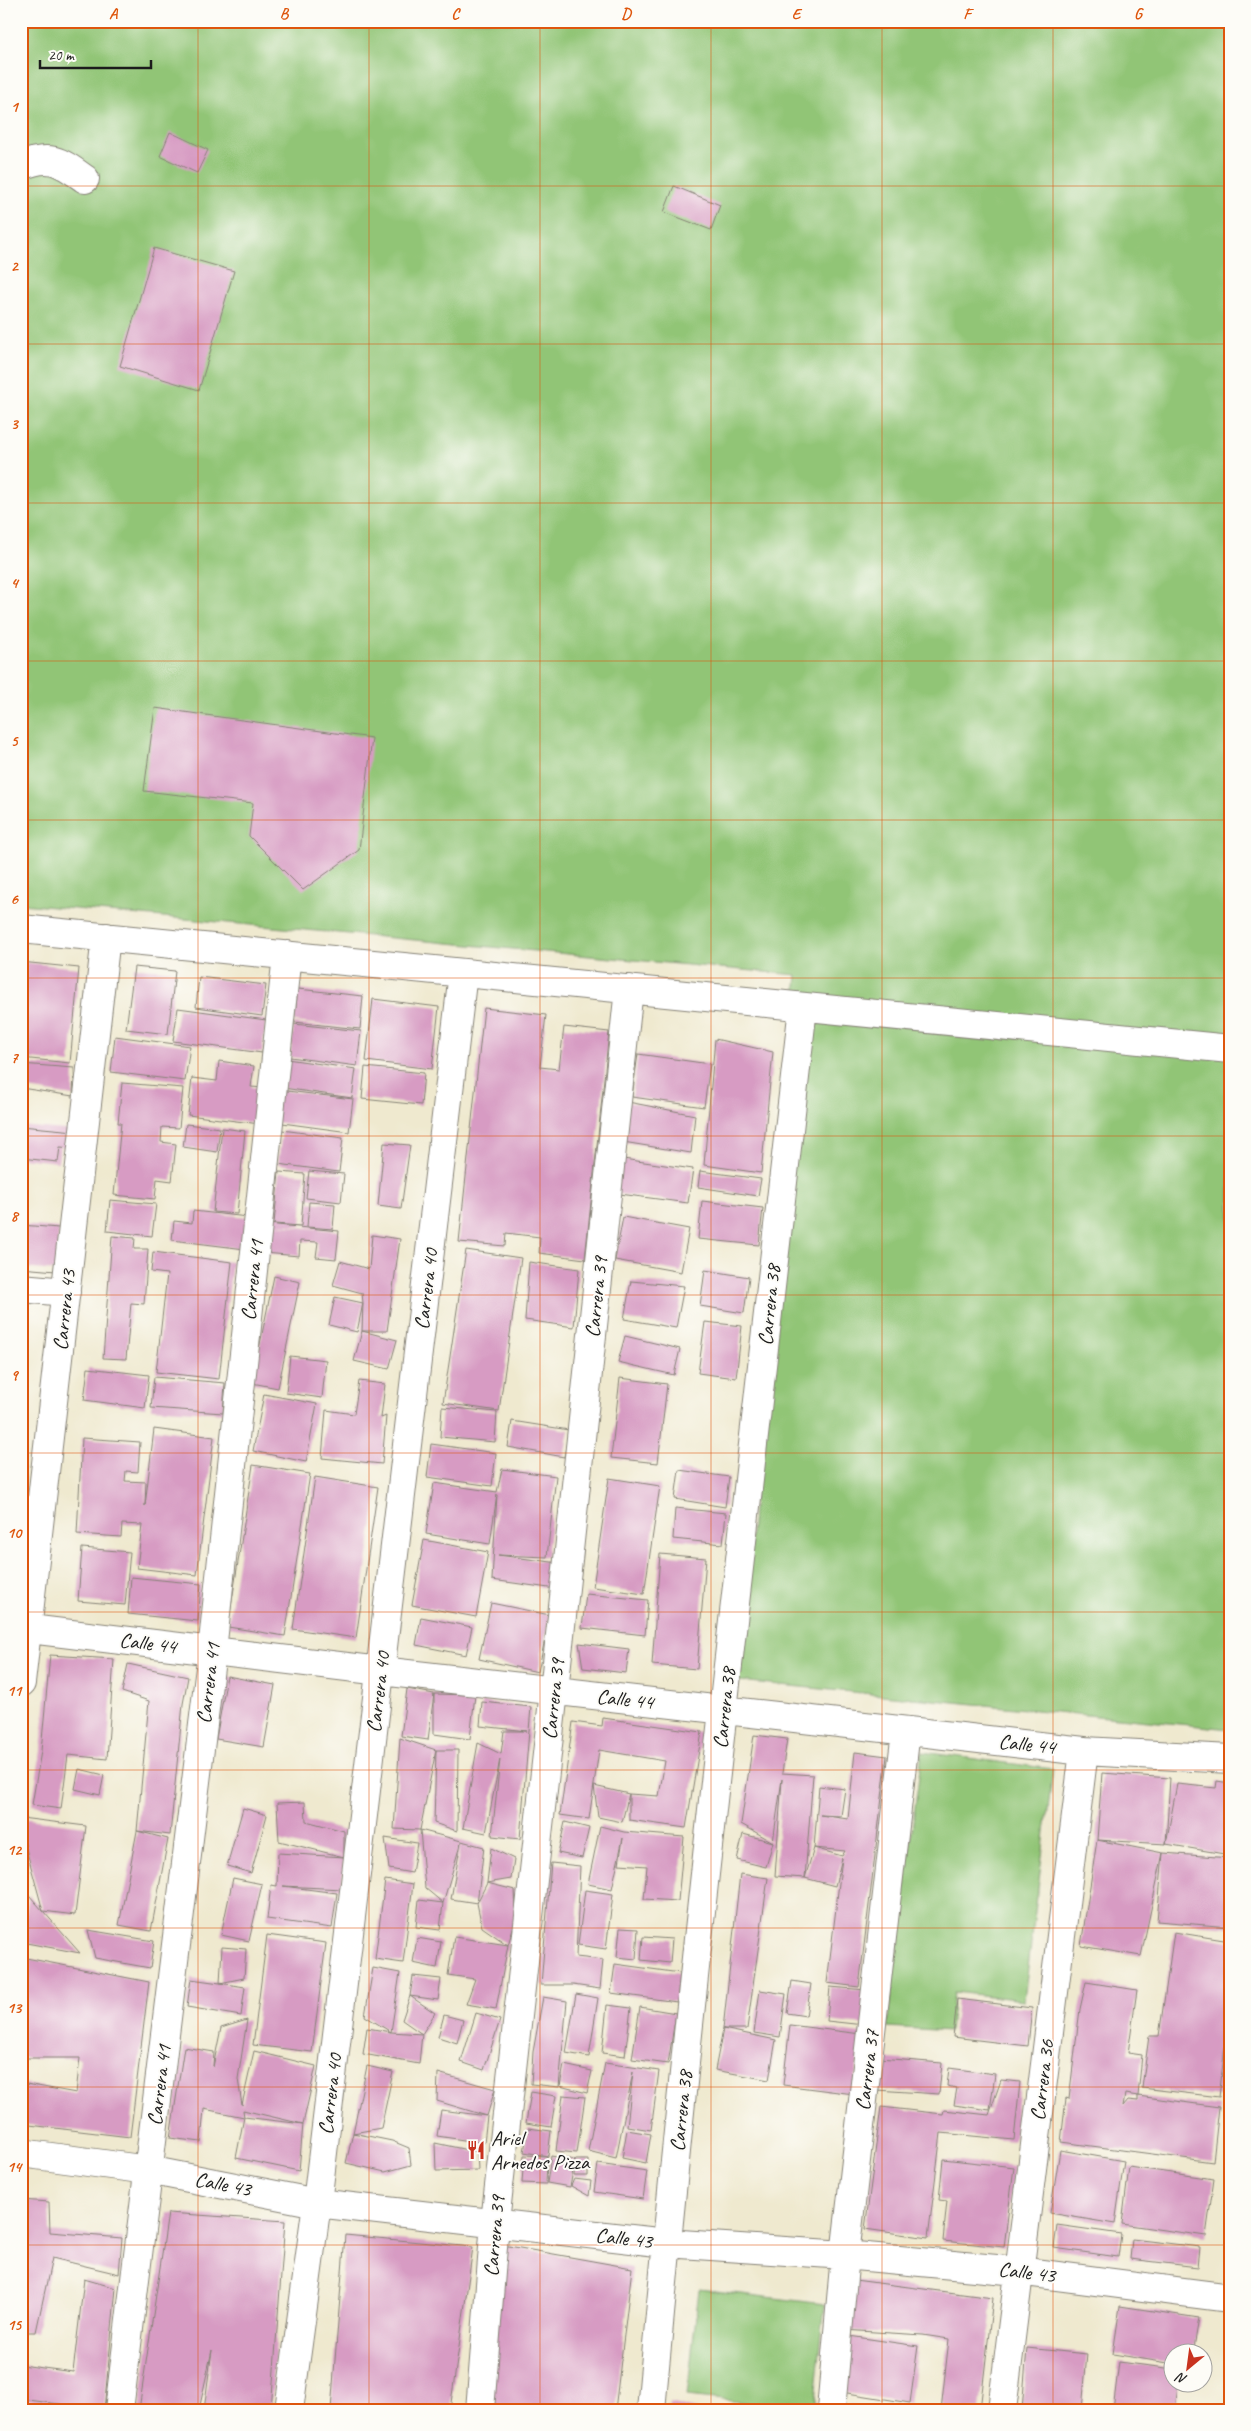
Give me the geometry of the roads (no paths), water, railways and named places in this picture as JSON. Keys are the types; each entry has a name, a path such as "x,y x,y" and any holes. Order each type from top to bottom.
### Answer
{"street":[{"path":"21,166 36,160 59,160 85,180"},
{"path":"21,929 1230,1050"},
{"name":"Carrera 43","path":"21,1683 25,1628 66,1292 106,937"},
{"name":"Carrera 41","path":"119,2410 212,1651 287,955"},
{"name":"Carrera 40","path":"289,2410 317,2203 463,973"},
{"name":"Carrera 39","path":"480,2410 495,2222 629,989"},
{"name":"Carrera 38","path":"651,2410 666,2244 803,1007"},
{"path":"21,1288 66,1292"},
{"name":"Calle 44","path":"25,1628 381,1671 1084,1751 1230,1759"},
{"name":"Carrera 37","path":"831,2410 845,2255 906,1731"},
{"name":"Carrera 36","path":"1002,2410 1084,1751"},
{"name":"Calle 43","path":"21,2153 148,2170 317,2203 495,2222 666,2244 845,2255 1018,2271 1230,2298"}],"place":[{"name":"Ariel Arnedos Pizza","path":"476,2150"}]}
